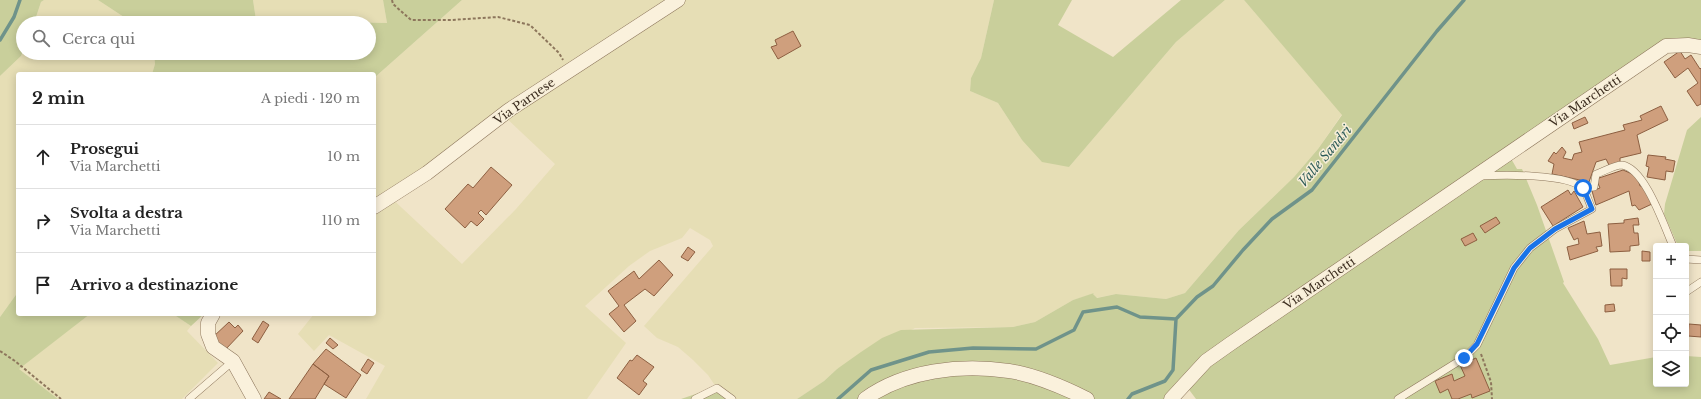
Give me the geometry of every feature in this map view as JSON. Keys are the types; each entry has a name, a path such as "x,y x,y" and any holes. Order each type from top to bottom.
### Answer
{"street":[{"name":"Via Parnese","path":"376,206 427,173 509,110 678,0"},
{"name":"Via Marchetti","path":"1171,399 1206,361 1474,176 1666,46 1688,45 1701,47"},
{"path":"212,316 208,323 208,334 213,348 233,361 254,399"},
{"path":"865,399 887,386 906,378 925,373 949,370 987,369 1009,371 1031,376 1087,399"}],"lane":[{"path":"1474,176 1546,177 1570,181 1583,188 1594,187 1596,174 1620,165 1630,167 1645,184 1672,243"},
{"path":"1398,399 1464,358 1477,344 1514,268 1530,248 1555,229 1592,209 1583,188"},
{"path":"1689,259 1701,260"},
{"path":"1689,290 1701,282"},
{"path":"189,399 233,361"},
{"path":"694,399 717,388 732,399"}],"path":[{"path":"392,0 393,4 411,20 451,20 498,17 530,25 559,53 569,70"},
{"path":"1477,344 1491,382 1492,399"},
{"path":"0,351 15,361 61,399"}],"shaded area":[{"path":"44,0 98,0 122,16 36,16 41,2"},
{"path":"253,0 383,0 387,23 376,23 376,16 255,16"},
{"path":"462,0 994,0 981,58 971,78 970,91 998,103 1022,140 1069,167 1176,42 1225,0 1244,0 1342,114 1318,149 1294,177 1239,230 1185,293 1166,299 1116,294 1096,298 1093,294 1073,300 1035,322 1013,327 915,328 837,369 824,381 797,399 733,399 716,387 708,375 678,347 657,338 644,326 713,246 710,240 690,228 682,238 650,251 629,266 585,306 626,343 587,399 366,399 385,366 329,335 314,351 298,334 312,316 376,316 376,76","holes":["503,115 555,164 516,209 462,264 387,194"]},
{"path":"17,60 155,60 155,64 153,72 16,72 16,295 0,317 0,76"},
{"path":"87,316 176,316 191,326 187,331 218,363 182,399 58,399 18,369"}],"green space":[{"path":"0,0 44,0 41,2 36,16 16,16 17,60 0,76"},
{"path":"98,0 253,0 255,16 122,16"},
{"path":"383,0 462,0 376,76 376,72 153,72 155,60 376,60 376,23 387,23"},
{"path":"994,0 1072,0 1058,25 1113,57 1181,0 1225,0 1176,42 1069,167 1042,162 1022,140 998,103 970,91 971,78 981,58"},
{"path":"1244,0 1701,0 1701,47 1668,46 1509,155 1517,169 1522,169 1537,205 1564,282 1563,283 1598,339 1610,365 1653,358 1653,387 1689,387 1689,356 1701,357 1701,399 1196,399 1184,383 1169,399 797,399 882,338 901,330 1013,327 1035,322 1073,300 1094,293 1093,294 1097,298 1116,294 1166,299 1185,293 1239,230 1294,177 1318,149 1342,115"},
{"path":"1701,117 1701,251 1689,251 1689,243 1677,243 1664,214 1665,204 1687,130"},
{"path":"16,295 16,316 87,316 19,369 58,399 0,399 0,317"},
{"path":"176,316 202,316 191,326"},
{"path":"716,387 733,399 681,399"}],"building":[{"path":"793,31 801,46 778,59 771,47 777,45 775,40"},
{"path":"1680,51 1685,59 1691,55 1700,69 1701,68 1701,104 1697,106 1687,91 1698,83 1688,68 1675,78 1664,62"},
{"path":"1661,106 1668,120 1637,135 1641,153 1620,158 1620,164 1609,165 1606,159 1596,162 1589,182 1552,174 1554,164 1548,161 1554,152 1556,154 1562,147 1566,152 1563,158 1572,160 1574,154 1582,152 1579,142 1625,130 1623,125 1642,120 1640,116"},
{"path":"1585,117 1588,123 1574,129 1572,123"},
{"path":"1648,155 1666,157 1665,159 1675,161 1673,172 1666,171 1665,180 1647,177 1649,167 1646,166"},
{"path":"491,167 512,185 486,215 481,210 478,213 484,219 477,226 471,221 465,228 445,209 468,184 473,188"},
{"path":"1623,170 1637,176 1640,186 1644,186 1652,204 1639,210 1635,205 1632,206 1629,191 1596,205 1592,191 1600,188 1596,179"},
{"path":"1568,190 1571,195 1574,191 1583,207 1553,226 1541,207"},
{"path":"1496,217 1500,223 1485,233 1480,226"},
{"path":"1638,218 1639,225 1633,225 1634,233 1638,233 1639,245 1630,246 1630,251 1610,252 1608,224 1624,223 1624,220"},
{"path":"1584,221 1587,234 1600,232 1602,246 1596,247 1598,251 1570,260 1567,247 1579,244 1578,238 1574,240 1568,228"},
{"path":"1473,233 1477,240 1465,246 1461,239"},
{"path":"688,247 695,252 688,261 681,257"},
{"path":"1642,251 1650,252 1650,261 1642,261"},
{"path":"659,260 673,275 654,296 645,289 624,305 636,321 624,332 609,314 619,306 608,291 634,271 639,279"},
{"path":"1610,269 1627,269 1627,279 1622,278 1622,286 1611,286"},
{"path":"1614,304 1615,311 1605,312 1605,305"},
{"path":"263,321 269,325 258,343 252,339"},
{"path":"229,322 235,328 238,325 243,331 225,350 213,337"},
{"path":"1689,324 1701,325 1701,337 1689,336"},
{"path":"330,338 338,345 333,349 326,343"},
{"path":"326,349 361,375 346,398 324,384 329,376 313,364"},
{"path":"637,355 654,367 643,381 647,384 639,395 617,378 630,360 632,361"},
{"path":"1476,358 1490,391 1472,398 1471,394 1458,399 1452,399 1448,389 1440,393 1435,381 1452,374 1454,381 1465,376 1460,365"},
{"path":"368,359 374,363 367,374 361,370"},
{"path":"313,364 329,376 315,399 289,399"},
{"path":"269,392 281,399 264,399"}],"waterway":[{"path":"0,40 14,17 20,0"},
{"name":"Valle Sandri","path":"1128,399 1132,394 1165,381 1173,370 1176,319 1197,297 1213,286 1243,250 1272,219 1312,190 1437,31 1464,0"},
{"path":"838,399 871,370 929,352 973,348 1036,349 1074,330 1083,312 1117,307 1140,317 1176,319"}],"route":[{"path":"1464,358 1477,344 1514,268 1530,248 1555,229 1592,209 1583,188"}]}
